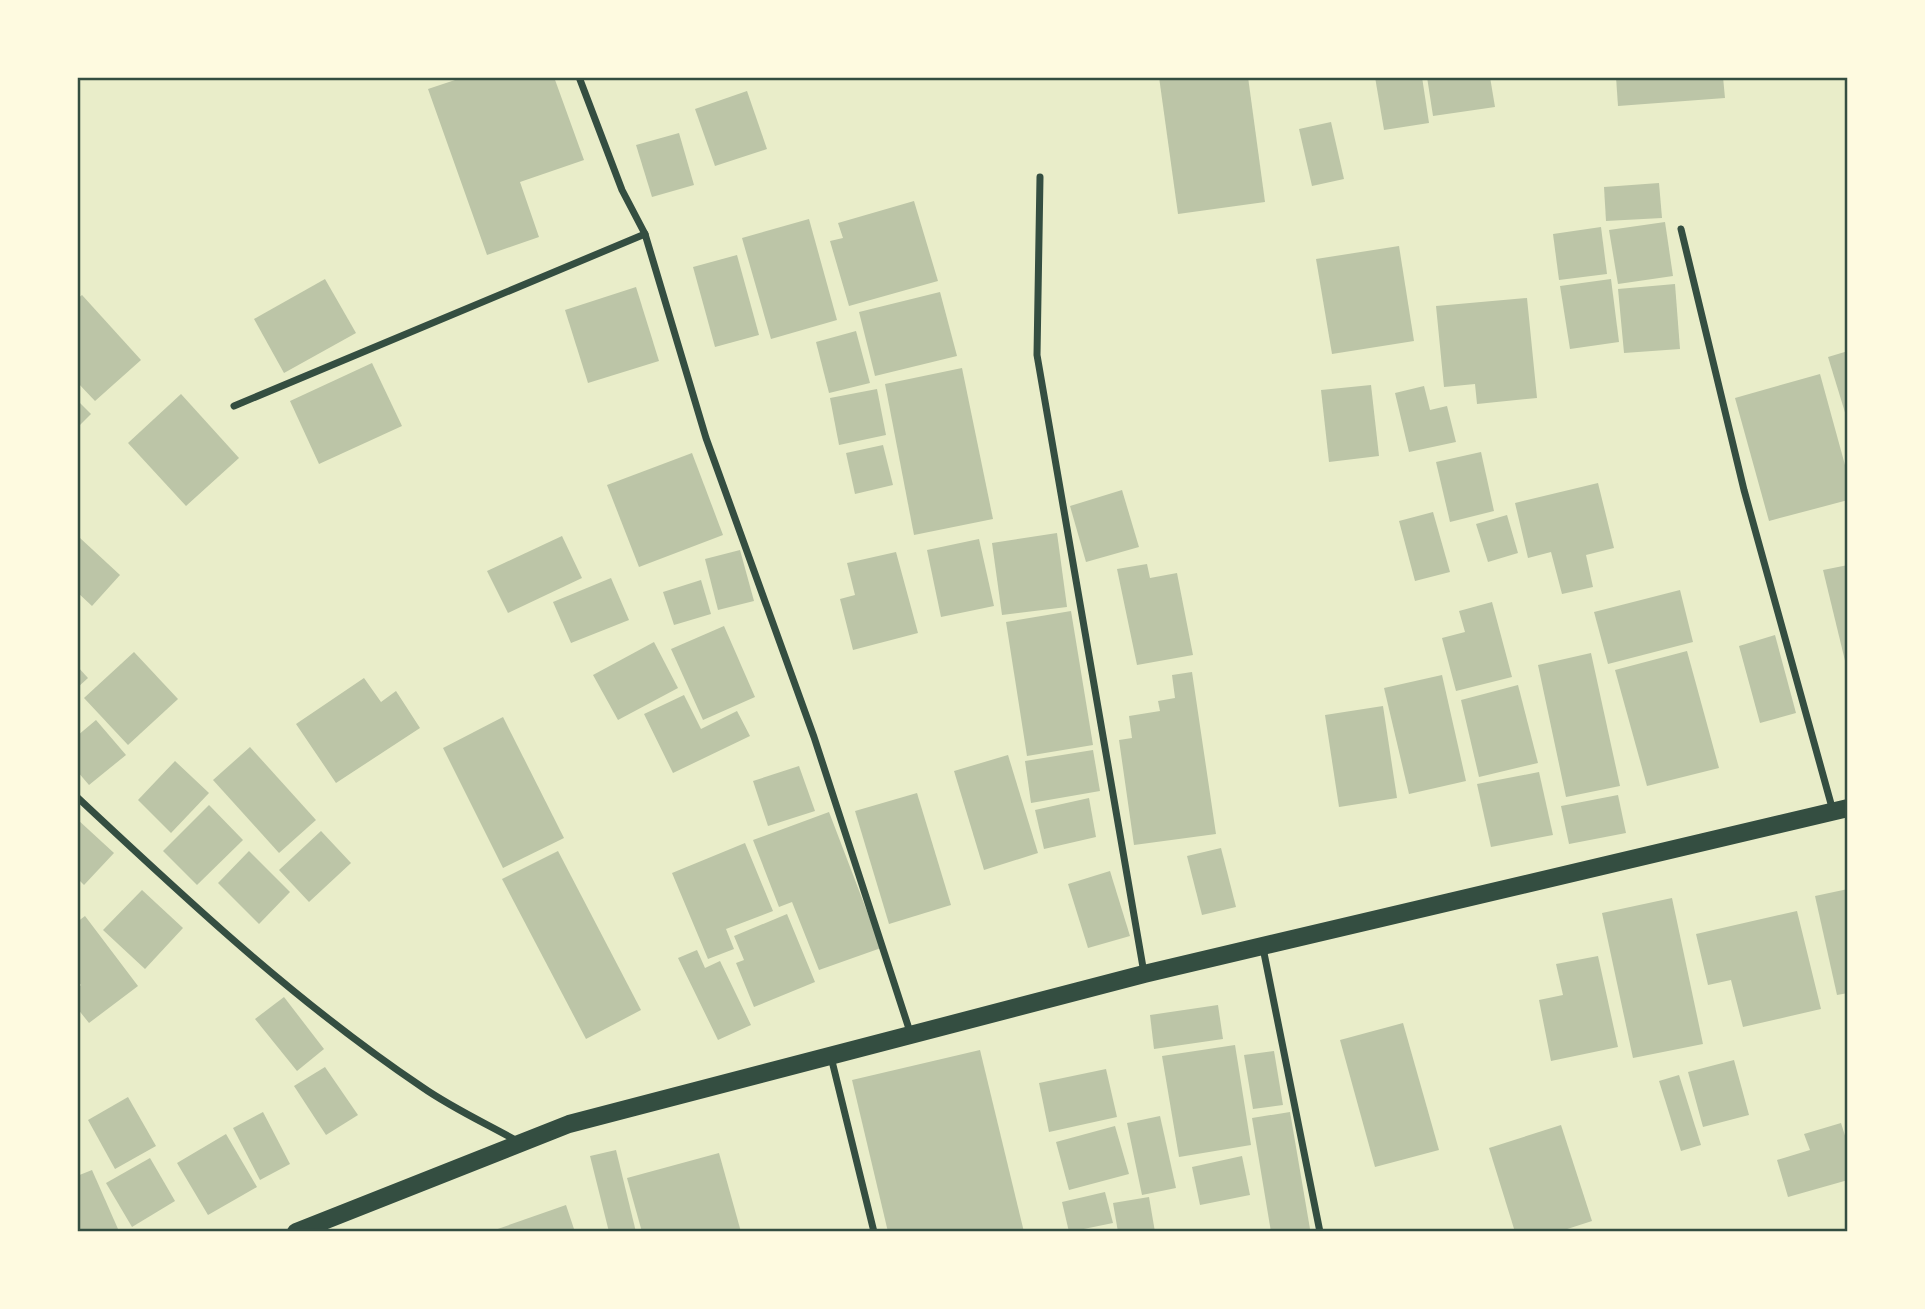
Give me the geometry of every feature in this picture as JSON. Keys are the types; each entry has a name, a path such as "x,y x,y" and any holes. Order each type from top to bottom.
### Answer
{"main road":[{"path":"296,1232 569,1124 1144,974 1841,810"}],"street":[{"path":"579,77 622,190 645,234 706,438 814,737 911,1036"},
{"path":"1040,177 1037,355 1144,974"},
{"path":"1681,229 1744,489 1841,810"},
{"path":"234,406 645,234"},
{"path":"77,797 208,919 331,1023 424,1089 521,1143"},
{"path":"1262,945 1320,1232"},
{"path":"831,1057 874,1232"}],"building":[{"path":"464,77 554,77 584,160 520,182 539,237 487,255 428,89"},
{"path":"1159,77 1248,77 1265,202 1178,214"},
{"path":"1375,77 1422,77 1429,123 1384,130"},
{"path":"1427,77 1490,77 1495,107 1433,116"},
{"path":"1616,77 1723,77 1725,98 1618,106"},
{"path":"747,91 767,149 715,166 695,109"},
{"path":"1331,122 1344,179 1312,186 1299,129"},
{"path":"679,133 694,185 652,197 636,145"},
{"path":"1659,183 1662,218 1606,221 1604,187"},
{"path":"914,201 938,281 849,306 830,241 843,238 838,223"},
{"path":"809,219 837,320 771,339 742,238"},
{"path":"1665,222 1673,276 1618,284 1609,230"},
{"path":"1601,227 1607,274 1559,280 1553,234"},
{"path":"1399,246 1414,341 1332,354 1316,259"},
{"path":"737,255 759,335 715,347 693,267"},
{"path":"325,279 356,333 284,373 254,319"},
{"path":"1611,279 1619,342 1570,349 1560,286"},
{"path":"1675,284 1680,349 1624,353 1618,289"},
{"path":"636,287 659,361 588,383 565,310"},
{"path":"940,292 957,356 875,376 859,312"},
{"path":"82,295 141,360 95,401 77,382 77,299"},
{"path":"1527,298 1537,398 1477,404 1475,384 1444,387 1436,306"},
{"path":"856,331 870,383 829,393 816,342"},
{"path":"1848,351 1848,419 1847,419 1828,357"},
{"path":"372,363 402,426 319,464 290,401"},
{"path":"962,368 993,519 914,535 885,384"},
{"path":"1820,374 1848,476 1848,500 1769,521 1735,398"},
{"path":"1371,385 1379,456 1329,462 1321,390"},
{"path":"1424,386 1430,410 1447,406 1456,442 1409,452 1395,393"},
{"path":"877,389 886,435 839,445 830,398"},
{"path":"181,394 239,458 186,506 128,443"},
{"path":"77,400 91,414 77,428"},
{"path":"883,445 893,485 855,494 846,453"},
{"path":"1481,452 1494,511 1450,522 1436,462"},
{"path":"692,453 723,535 639,567 607,485"},
{"path":"1598,483 1614,548 1586,555 1593,587 1562,594 1551,552 1528,558 1515,503"},
{"path":"1122,490 1139,547 1086,562 1070,506"},
{"path":"1433,512 1450,572 1415,581 1399,521"},
{"path":"1507,515 1518,553 1488,562 1476,524"},
{"path":"1057,533 1067,607 1002,615 992,543"},
{"path":"562,536 582,578 508,613 487,571"},
{"path":"80,538 120,575 92,606 77,592 77,541"},
{"path":"979,539 994,606 941,617 927,550"},
{"path":"740,550 754,601 718,610 705,559"},
{"path":"896,552 918,633 853,650 840,599 855,595 847,563"},
{"path":"1147,564 1150,578 1177,573 1193,655 1137,665 1117,569"},
{"path":"1848,565 1848,669 1847,669 1823,570"},
{"path":"611,578 629,620 571,643 553,602"},
{"path":"701,580 711,614 674,625 663,592"},
{"path":"1680,590 1693,642 1608,664 1594,612"},
{"path":"1492,602 1512,677 1456,691 1442,638 1465,632 1459,611"},
{"path":"1071,611 1093,745 1027,756 1006,622"},
{"path":"724,626 755,697 703,720 671,649"},
{"path":"1775,635 1796,713 1760,723 1739,646"},
{"path":"654,642 678,688 618,720 593,675"},
{"path":"1687,651 1719,768 1647,786 1615,670"},
{"path":"134,652 178,699 128,745 84,698"},
{"path":"1591,653 1620,786 1566,797 1538,665"},
{"path":"77,666 88,678 77,688"},
{"path":"1192,672 1216,834 1134,845 1119,740 1132,738 1129,716 1160,711 1158,701 1175,698 1172,675"},
{"path":"1442,675 1466,781 1409,794 1384,688"},
{"path":"364,678 381,702 396,691 420,728 336,783 296,724"},
{"path":"1518,685 1538,763 1479,777 1461,700"},
{"path":"684,695 701,729 737,711 750,736 673,773 644,714"},
{"path":"1383,706 1397,798 1339,807 1325,715"},
{"path":"503,717 564,838 503,868 443,748"},
{"path":"96,720 126,755 89,785 77,771 77,736"},
{"path":"250,747 316,820 279,853 213,780"},
{"path":"1093,750 1100,791 1031,803 1025,761"},
{"path":"1008,755 1038,853 984,870 954,771"},
{"path":"175,761 209,793 171,833 138,800"},
{"path":"799,766 815,811 768,826 753,781"},
{"path":"1539,772 1553,835 1491,847 1477,784"},
{"path":"917,793 951,905 889,924 855,811"},
{"path":"1618,795 1626,833 1569,844 1561,806"},
{"path":"1089,798 1096,837 1044,849 1035,810"},
{"path":"209,805 243,840 197,885 163,851"},
{"path":"829,812 881,948 819,970 792,902 779,907 753,840"},
{"path":"77,819 114,853 84,885 77,878"},
{"path":"321,831 351,863 309,902 279,870"},
{"path":"745,843 773,911 726,929 734,949 708,959 672,873"},
{"path":"1221,848 1236,907 1202,915 1187,856"},
{"path":"249,851 290,892 259,924 218,883"},
{"path":"558,851 641,1010 586,1039 502,879"},
{"path":"1110,871 1130,936 1088,948 1068,884"},
{"path":"1848,889 1848,993 1837,995 1815,896"},
{"path":"142,890 183,928 145,969 103,930"},
{"path":"1672,898 1703,1044 1633,1058 1602,913"},
{"path":"1797,911 1821,1009 1743,1027 1731,980 1708,985 1696,934"},
{"path":"787,914 815,982 754,1007 736,963 744,960 734,936"},
{"path":"85,916 138,986 89,1023 77,1008 77,989 81,985 77,980 77,922"},
{"path":"697,950 705,968 720,961 751,1025 718,1040 678,958"},
{"path":"1598,956 1618,1047 1551,1061 1539,1000 1563,995 1556,964"},
{"path":"284,997 324,1049 297,1071 255,1019"},
{"path":"1218,1005 1223,1039 1154,1049 1150,1015"},
{"path":"1403,1023 1439,1150 1375,1167 1340,1040"},
{"path":"1235,1045 1251,1145 1179,1157 1162,1056"},
{"path":"980,1050 1024,1232 888,1232 852,1080"},
{"path":"1274,1051 1283,1105 1253,1109 1244,1055"},
{"path":"1734,1060 1749,1115 1703,1127 1688,1072"},
{"path":"325,1067 358,1115 326,1135 294,1086"},
{"path":"1106,1069 1117,1117 1049,1132 1039,1083"},
{"path":"1679,1075 1701,1145 1681,1151 1659,1081"},
{"path":"128,1097 156,1146 115,1169 88,1120"},
{"path":"263,1112 290,1164 260,1180 233,1128"},
{"path":"1290,1112 1310,1229 1271,1232 1252,1118"},
{"path":"1160,1116 1176,1188 1142,1195 1127,1123"},
{"path":"1841,1123 1848,1145 1848,1180 1788,1197 1777,1160 1810,1150 1804,1134"},
{"path":"1561,1125 1592,1221 1558,1232 1515,1232 1489,1148"},
{"path":"1115,1126 1129,1174 1069,1190 1056,1142"},
{"path":"226,1134 257,1187 208,1215 177,1163"},
{"path":"616,1150 636,1232 609,1232 590,1156"},
{"path":"719,1153 741,1232 642,1232 627,1178"},
{"path":"1242,1156 1250,1195 1200,1205 1192,1167"},
{"path":"150,1158 175,1201 132,1227 106,1183"},
{"path":"92,1170 118,1229 111,1232 77,1232 77,1176"},
{"path":"1105,1192 1113,1223 1069,1232 1062,1202"},
{"path":"1149,1197 1155,1232 1118,1232 1113,1203"},
{"path":"566,1205 575,1232 489,1232"}]}
